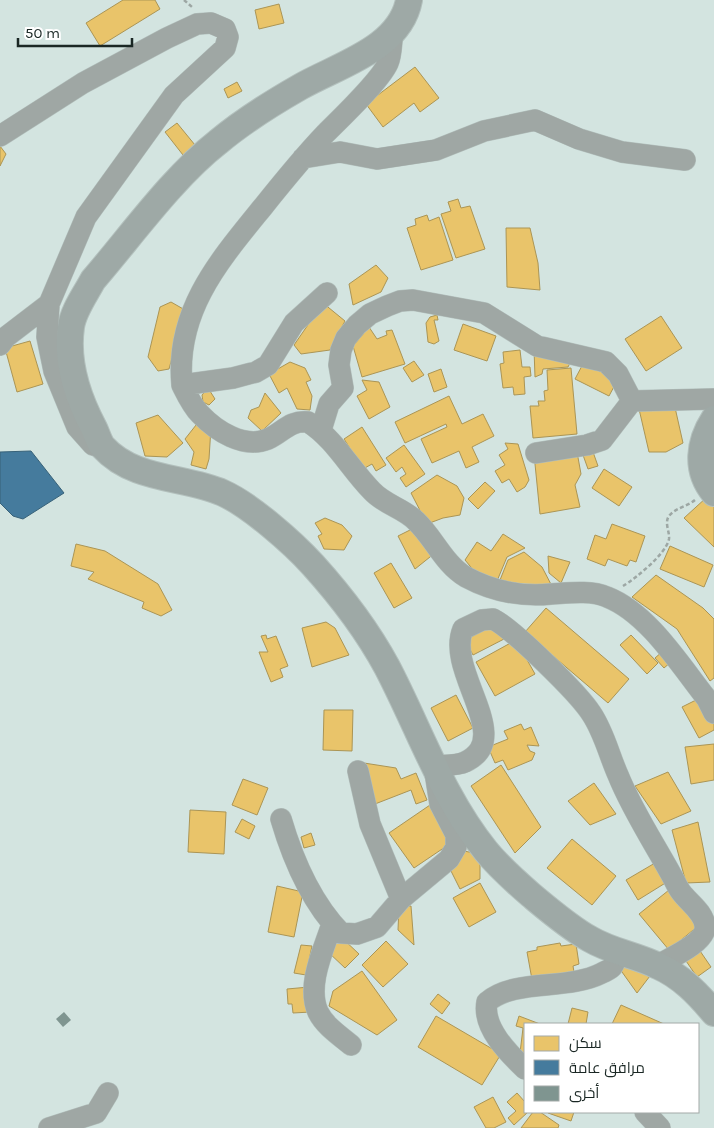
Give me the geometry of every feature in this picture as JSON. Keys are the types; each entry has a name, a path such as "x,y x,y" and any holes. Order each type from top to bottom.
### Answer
{"main road":[{"path":"409,0 403,19 393,33 369,51 293,92 219,140 199,157 93,280 80,302 71,326 73,375 83,409 102,446 124,464 142,472 204,486 227,494 258,516 294,546 313,565 350,610 371,640 387,667 434,766 468,826 487,853 533,896 588,939 618,953 658,965 680,979 714,1013"},
{"path":"712,490 702,472 701,453 706,431 714,419"}],"street":[{"path":"0,136 84,83 167,38 198,24 211,23 225,29 228,37 225,48 174,95 86,217 49,304 47,337 54,371 63,397 77,426 93,445 102,446"},
{"path":"393,33 388,63 366,91 303,158 222,257 203,285 189,318 179,360 182,385 200,414 242,441 259,442 270,438 292,423 300,421 308,422 321,430 372,491 385,503 403,510 415,520 450,565 466,576 499,592 607,596 637,614 707,699 714,713"},
{"path":"303,158 340,152 377,159 436,150 484,132 535,120 579,139 622,152 685,160"},
{"path":"182,385 233,378 256,372 268,365 294,323 327,293"},
{"path":"321,430 329,404 343,388 339,365 341,350 346,338 356,325 370,314 400,301 421,301 484,313 537,346 606,362 618,374 632,401"},
{"path":"0,345 6,337 49,304"},
{"path":"632,401 714,399"},
{"path":"536,453 587,445 602,440 632,401"},
{"path":"281,819 298,869 332,924 341,933 367,932 377,927 402,899 449,860 456,847 456,835 436,792 434,766 464,763 478,752 483,745 486,731 459,654 458,639 463,629 482,620 493,619 510,631 545,664 591,713 618,777 642,822 681,892 702,919 705,926 704,934 697,943 658,965"},
{"path":"358,771 370,824 402,899"},
{"path":"332,924 320,961 315,988 318,1011 330,1029 351,1045"},
{"path":"524,1068 512,1057 487,1022 485,1011 487,1002 497,994 513,990 564,984 594,977 611,968 618,953"},
{"path":"49,1128 96,1113 108,1093"},
{"path":"646,1113 660,1128"}],"path":[{"path":"607,596 634,579 667,545 670,537 667,521 670,515 712,490"}],"building: سكن":[{"path":"123,0 155,0 160,9 100,46 86,23"},
{"path":"279,4 284,23 259,29 255,10"},
{"path":"415,67 439,98 420,112 414,103 383,127 366,104"},
{"path":"237,82 242,91 228,98 224,89"},
{"path":"177,123 195,145 183,155 165,132"},
{"path":"0,146 6,154 0,166"},
{"path":"458,199 461,208 470,206 485,249 456,258 441,214 451,211 448,202"},
{"path":"427,215 429,221 439,217 453,260 421,270 407,228 416,225 415,219"},
{"path":"506,228 530,228 538,263 540,290 507,287"},
{"path":"376,265 388,278 381,292 353,305 349,284"},
{"path":"171,302 185,310 169,369 158,371 148,357 160,307"},
{"path":"323,303 345,321 330,350 301,354 294,345"},
{"path":"437,315 438,320 434,320 439,341 434,344 428,342 426,323 430,317"},
{"path":"661,316 682,348 646,371 625,339"},
{"path":"463,324 496,336 487,361 454,350"},
{"path":"369,327 377,339 387,335 386,331 392,330 405,364 362,377 353,346"},
{"path":"30,341 43,384 17,392 5,348"},
{"path":"534,349 574,355 568,367 543,369 542,374 535,377"},
{"path":"520,350 522,367 530,367 531,376 524,377 525,394 514,395 513,387 503,388 500,364 504,363 503,352"},
{"path":"414,361 424,375 412,382 403,368"},
{"path":"290,362 305,368 311,380 306,382 312,396 310,410 297,409 287,388 279,393 269,374"},
{"path":"584,362 617,381 609,396 575,379"},
{"path":"571,368 577,434 533,438 530,406 539,406 538,401 545,401 544,391 548,390 547,370"},
{"path":"441,369 447,387 434,392 428,374"},
{"path":"362,380 379,382 390,407 369,419 357,396 367,390"},
{"path":"208,388 215,399 209,405 203,402 202,395"},
{"path":"265,393 281,413 262,431 248,418 251,410 259,407"},
{"path":"449,396 462,424 483,414 494,436 472,447 479,462 466,468 459,451 432,463 421,439 447,427 446,424 405,443 395,422"},
{"path":"674,403 683,443 666,452 649,452 639,409"},
{"path":"158,415 183,443 167,457 145,456 136,423"},
{"path":"200,420 211,427 209,459 206,469 191,465 194,452 185,439"},
{"path":"362,427 386,465 376,471 372,464 363,469 344,439"},
{"path":"505,443 518,444 529,480 525,487 517,492 509,479 502,483 495,471 505,465 499,455 508,449"},
{"path":"404,445 425,474 406,487 400,478 406,474 402,467 396,472 386,458"},
{"path":"577,452 581,474 575,485 580,507 540,514 534,454"},
{"path":"593,452 598,466 588,469 583,455"},
{"path":"604,469 632,487 619,506 592,488"},
{"path":"437,475 457,486 464,498 460,515 443,518 427,524 411,493"},
{"path":"485,482 495,491 478,509 468,499"},
{"path":"707,497 714,504 714,547 684,518"},
{"path":"325,518 342,525 352,536 344,550 324,549 318,536 322,534 315,523"},
{"path":"612,524 645,536 636,562 630,560 627,566 608,559 605,566 587,559 595,535 606,539"},
{"path":"416,527 435,553 415,569 398,536"},
{"path":"503,534 525,548 507,557 497,581 475,572 465,560 477,542 491,551"},
{"path":"76,544 105,551 158,584 172,610 161,616 142,608 144,602 88,579 94,572 71,566"},
{"path":"670,546 713,565 704,587 660,569"},
{"path":"524,552 542,567 555,592 500,580 508,560"},
{"path":"548,556 570,562 561,583 549,573"},
{"path":"391,563 412,598 394,608 374,573"},
{"path":"656,575 703,608 714,619 714,678 710,681 677,629 632,597"},
{"path":"546,608 629,679 608,703 525,632"},
{"path":"326,622 335,628 349,655 312,667 302,628"},
{"path":"498,623 506,638 473,655 465,640"},
{"path":"266,635 267,639 276,636 288,666 280,669 283,677 271,682 259,652 268,652 261,636"},
{"path":"631,635 658,663 647,674 620,645"},
{"path":"516,640 535,674 495,696 476,662"},
{"path":"663,651 671,662 664,668 655,658"},
{"path":"456,695 473,728 448,741 431,708"},
{"path":"700,698 714,724 714,730 699,738 682,707"},
{"path":"324,710 353,710 352,751 323,750"},
{"path":"521,724 524,730 531,727 539,746 527,745 530,751 535,753 532,760 508,770 503,760 495,763 488,747 508,739 504,731"},
{"path":"714,744 714,780 691,784 685,747"},
{"path":"364,763 396,768 401,779 416,773 427,800 416,804 411,790 375,804"},
{"path":"501,765 541,827 515,853 471,786"},
{"path":"668,772 691,811 661,824 635,786"},
{"path":"243,779 268,788 257,815 232,805"},
{"path":"594,783 616,814 590,825 568,801"},
{"path":"430,805 454,841 414,868 389,833"},
{"path":"190,810 226,812 224,854 188,852"},
{"path":"242,819 255,826 249,839 235,832"},
{"path":"698,822 710,882 686,883 672,830"},
{"path":"311,833 315,845 304,848 301,837"},
{"path":"572,839 616,876 592,905 547,868"},
{"path":"459,850 474,853 480,864 480,879 460,889 448,865"},
{"path":"655,863 667,882 638,900 626,880"},
{"path":"480,883 496,912 469,927 453,898"},
{"path":"277,886 303,892 294,937 268,932"},
{"path":"669,890 698,926 669,950 639,914"},
{"path":"399,906 411,906 414,945 398,930"},
{"path":"341,937 359,954 345,968 327,951"},
{"path":"386,941 408,964 383,987 362,965"},
{"path":"560,943 561,946 576,944 579,964 573,966 575,978 533,985 527,952 537,950 537,947"},
{"path":"301,945 312,946 306,975 294,973"},
{"path":"698,948 711,967 697,977 684,958"},
{"path":"617,965 653,972 637,993"},
{"path":"362,971 397,1020 377,1035 329,1006 333,991"},
{"path":"309,987 311,1012 293,1013 292,1004 288,1004 287,989"},
{"path":"438,994 450,1003 442,1014 430,1004"},
{"path":"621,1005 662,1023 612,1023"},
{"path":"572,1008 588,1012 586,1023 568,1023"},
{"path":"436,1016 501,1054 482,1085 418,1047"},
{"path":"519,1016 537,1023 524,1023 524,1054 520,1053 523,1028 516,1026"},
{"path":"517,1093 524,1101 524,1113 527,1113 514,1125 508,1118 516,1111 507,1102"},
{"path":"493,1097 506,1122 494,1128 486,1128 474,1107"},
{"path":"532,1113 541,1113 559,1125 558,1128 521,1128"},
{"path":"548,1113 574,1113 571,1121"}],"building: مرافق عامة":[{"path":"31,451 64,493 23,519 13,516 0,503 0,452"}],"building: أخرى":[{"path":"64,1012 71,1020 63,1027 56,1019"}]}
